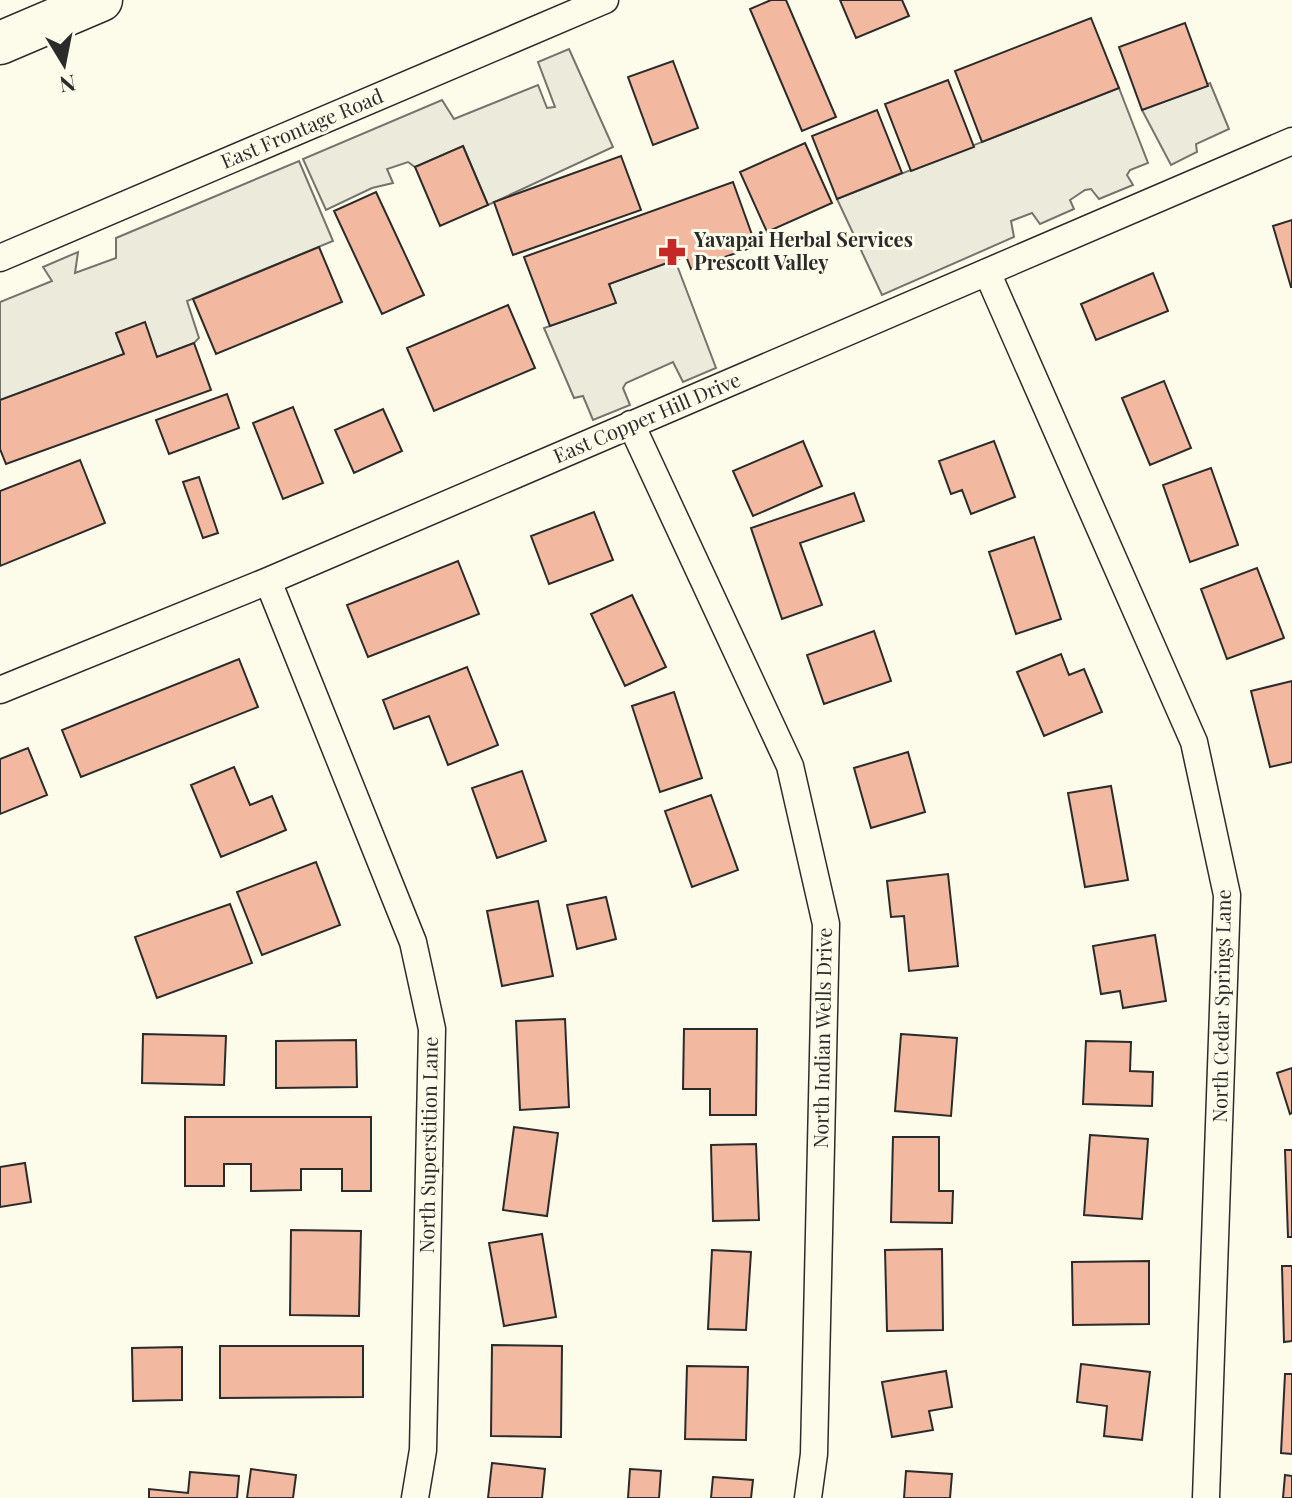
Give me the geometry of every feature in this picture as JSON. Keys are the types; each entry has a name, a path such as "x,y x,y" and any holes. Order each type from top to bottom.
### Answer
{"main road":[{"path":"0,43 101,0"}],"street":[{"name":"East Frontage Road","path":"0,258 605,0"},
{"name":"East Copper Hill Drive","path":"0,690 268,581 1292,141"},
{"name":"North Cedar Springs Lane","path":"987,272 1194,742 1227,895 1206,1498"},
{"name":"North Indian Wells Drive","path":"631,424 790,766 826,924 814,1454 808,1498"},
{"name":"North Superstition Lane","path":"268,581 413,942 432,1029 423,1450 415,1498"}],"shaded area":[{"path":"569,49 613,147 488,205 463,146 415,167 408,162 387,169 393,183 372,188 326,210 303,159 442,100 454,119 538,85 547,108 555,107 538,62"},
{"path":"1210,83 1229,129 1196,144 1197,152 1171,165 1142,110"},
{"path":"1119,88 1148,163 1130,170 1127,175 1133,185 1099,199 1091,189 1085,190 1070,200 1074,209 1040,224 1032,213 1011,221 1014,237 882,295 837,199"},
{"path":"299,161 333,241 187,301 199,338 194,343 157,357 144,323 116,333 124,354 0,400 0,302 52,281 43,267 78,252 75,273 116,258 116,238"},
{"path":"675,260 716,368 683,382 673,362 626,383 623,388 630,405 593,420 583,396 574,398 544,328 615,303 609,284"}],"building":[{"path":"771,0 786,0 836,117 802,131 750,9"},
{"path":"840,0 902,0 909,16 856,38"},
{"path":"1091,18 1119,88 982,142 955,71"},
{"path":"1185,23 1208,86 1142,110 1119,47"},
{"path":"673,61 698,128 653,145 628,77"},
{"path":"948,80 974,147 911,171 885,104"},
{"path":"877,110 902,173 837,199 812,136"},
{"path":"805,143 832,203 767,232 740,172"},
{"path":"463,146 488,205 440,226 415,167"},
{"path":"621,156 641,210 513,255 494,202"},
{"path":"733,182 756,246 691,269 686,256 609,284 616,303 550,326 524,257"},
{"path":"376,192 424,295 382,314 334,211"},
{"path":"1292,220 1292,287 1291,287 1273,226"},
{"path":"319,247 342,302 216,354 193,299"},
{"path":"1153,273 1168,311 1096,340 1081,304"},
{"path":"508,305 535,368 434,411 407,348"},
{"path":"145,322 157,357 194,343 211,390 6,464 0,449 0,400 124,354 116,333"},
{"path":"1164,381 1191,448 1150,465 1122,398"},
{"path":"227,394 239,428 169,454 156,420"},
{"path":"293,407 323,483 283,499 253,423"},
{"path":"383,409 402,451 354,473 335,430"},
{"path":"803,441 822,486 753,516 733,471"},
{"path":"994,441 1015,497 971,514 962,490 951,494 939,461"},
{"path":"80,460 105,523 0,566 0,491"},
{"path":"1211,468 1238,545 1190,562 1163,485"},
{"path":"199,477 218,533 203,538 183,482"},
{"path":"854,493 864,521 800,543 822,605 782,619 751,528"},
{"path":"594,512 613,560 549,584 531,536"},
{"path":"1034,537 1061,619 1016,634 989,552"},
{"path":"458,561 479,614 368,657 347,605"},
{"path":"1257,568 1284,638 1227,659 1201,589"},
{"path":"632,595 666,667 625,686 591,614"},
{"path":"874,631 891,681 824,704 807,655"},
{"path":"1061,654 1069,675 1084,669 1102,712 1044,736 1017,672"},
{"path":"239,659 258,707 81,777 62,730"},
{"path":"467,667 498,745 448,765 429,716 394,729 383,700"},
{"path":"1292,681 1292,762 1270,767 1251,691"},
{"path":"674,692 702,778 660,792 632,706"},
{"path":"28,748 47,795 0,814 0,759"},
{"path":"908,752 925,812 871,828 854,768"},
{"path":"234,767 250,805 272,796 286,830 221,857 191,785"},
{"path":"522,771 546,841 497,858 472,788"},
{"path":"1111,786 1128,880 1085,887 1068,793"},
{"path":"711,795 738,870 692,887 665,811"},
{"path":"316,862 340,925 262,955 237,892"},
{"path":"948,874 958,966 909,971 904,916 891,917 887,881"},
{"path":"606,897 616,939 577,949 567,905"},
{"path":"538,901 553,976 502,986 487,911"},
{"path":"230,904 252,963 157,998 135,937"},
{"path":"1155,935 1166,1001 1123,1008 1120,991 1101,994 1093,946"},
{"path":"565,1019 569,1107 520,1110 516,1021"},
{"path":"684,1029 757,1029 756,1115 710,1115 710,1089 683,1089"},
{"path":"143,1034 226,1036 224,1085 142,1083"},
{"path":"901,1034 957,1038 951,1116 895,1111"},
{"path":"356,1040 357,1087 276,1088 276,1041"},
{"path":"1086,1041 1131,1042 1130,1071 1153,1072 1152,1106 1083,1104"},
{"path":"1292,1068 1292,1113 1290,1114 1277,1073"},
{"path":"185,1117 371,1117 371,1191 342,1191 342,1169 301,1169 301,1190 251,1191 251,1164 224,1164 224,1186 185,1186"},
{"path":"514,1127 558,1133 547,1216 503,1210"},
{"path":"1090,1135 1148,1139 1142,1219 1084,1215"},
{"path":"893,1137 939,1137 939,1191 953,1191 952,1223 891,1222"},
{"path":"756,1144 759,1220 713,1221 711,1145"},
{"path":"1285,1150 1292,1150 1292,1237 1288,1237"},
{"path":"25,1163 31,1202 0,1207 0,1167"},
{"path":"291,1230 361,1231 359,1316 290,1315"},
{"path":"542,1234 556,1317 504,1326 489,1243"},
{"path":"942,1249 943,1330 887,1331 885,1250"},
{"path":"712,1250 751,1252 746,1330 708,1329"},
{"path":"1149,1261 1149,1324 1073,1325 1072,1262"},
{"path":"1282,1266 1292,1266 1292,1341 1284,1342"},
{"path":"492,1345 562,1346 561,1437 491,1436"},
{"path":"220,1346 363,1346 363,1397 220,1398"},
{"path":"182,1347 182,1400 133,1401 132,1348"},
{"path":"1081,1364 1150,1372 1142,1440 1104,1436 1107,1406 1077,1402"},
{"path":"687,1366 748,1367 746,1440 685,1439"},
{"path":"946,1371 952,1407 929,1411 933,1430 892,1437 882,1382"},
{"path":"1285,1374 1292,1374 1292,1454 1281,1453"},
{"path":"492,1463 545,1469 542,1498 488,1498"},
{"path":"251,1469 296,1475 293,1498 247,1498"},
{"path":"630,1469 661,1471 659,1498 628,1498"},
{"path":"906,1471 952,1474 950,1498 904,1498"},
{"path":"190,1472 239,1476 237,1498 149,1498 149,1489 188,1493"},
{"path":"1285,1475 1292,1476 1292,1498 1283,1498"},
{"path":"713,1477 753,1480 751,1498 711,1498"}],"place":[{"name":"Yavapai Herbal Services Prescott Valley","path":"672,252"}]}
